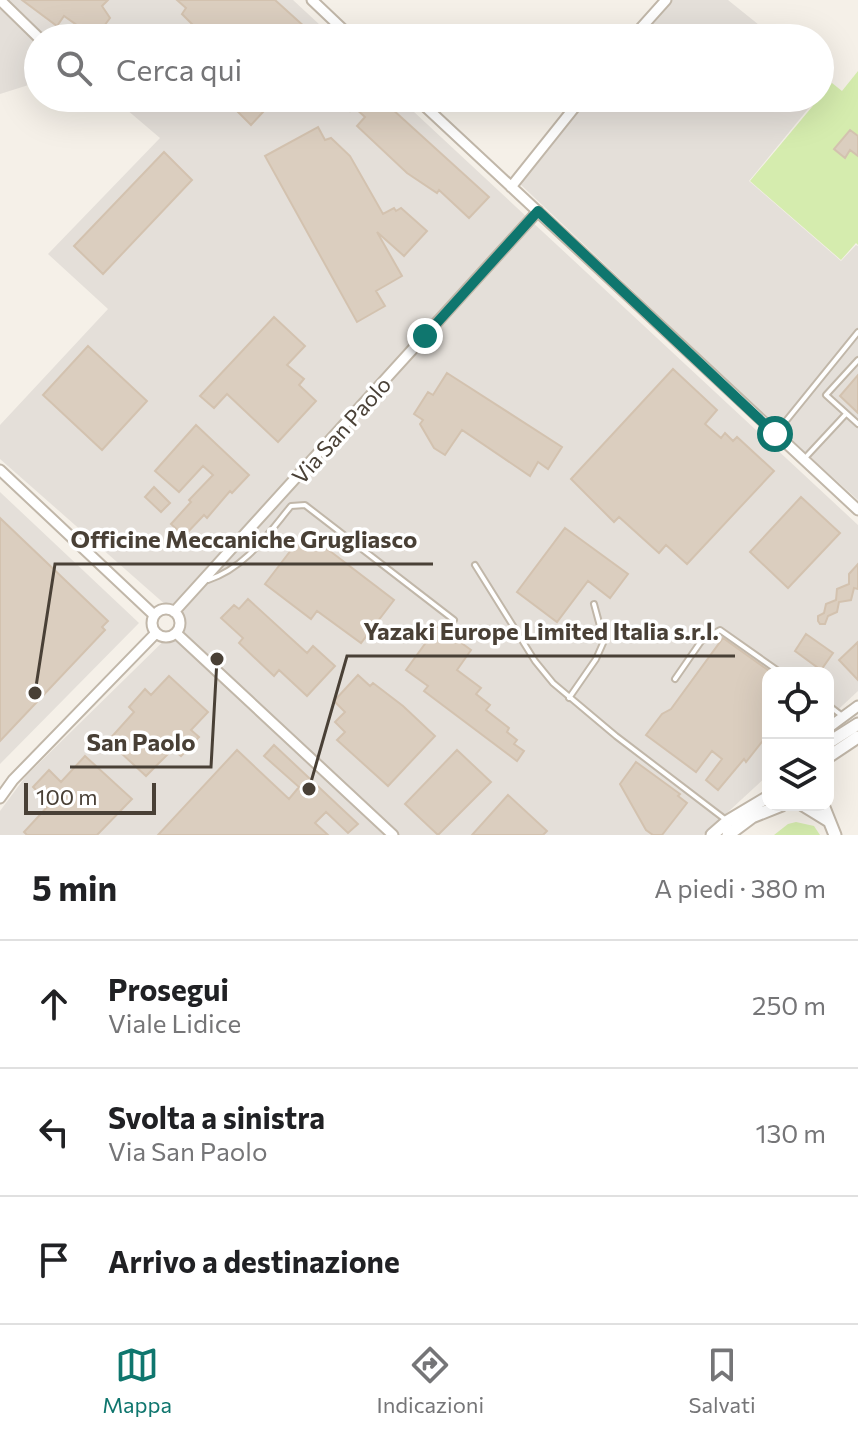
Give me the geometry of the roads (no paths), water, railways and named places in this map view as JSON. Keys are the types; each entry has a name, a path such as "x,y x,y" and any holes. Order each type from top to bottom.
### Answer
{"street":[{"path":"0,0 25,24"},
{"path":"312,0 337,24"},
{"path":"645,24 666,0"},
{"path":"431,112 858,510"},
{"path":"511,187 571,112"},
{"name":"Via San Paolo","path":"174,612 538,211"},
{"path":"0,470 154,615"},
{"path":"162,609 174,612 180,624 176,633 164,637 156,633 152,626 154,615 162,609"},
{"path":"0,798 13,780 156,633"},
{"path":"176,633 393,835"},
{"path":"834,724 858,706"},
{"path":"834,739 858,724"},
{"path":"834,753 858,737"},
{"path":"712,835 728,821 762,801"},
{"path":"728,835 752,817 767,811"},
{"path":"813,811 830,821"},
{"path":"826,811 835,835"}],"lane":[{"path":"775,434 858,332"},
{"path":"858,360 826,395 858,424"},
{"path":"803,460 846,414"},
{"path":"202,582 235,568 253,552 291,506 305,505 454,620"},
{"path":"475,565 535,661 569,698 728,821"},
{"path":"569,698 596,659 604,641 594,604"},
{"path":"675,679 702,640 720,630 772,667"},
{"path":"834,710 843,717"}],"place":[{"name":"San Paolo","path":"217,659"},
{"name":"Officine Meccaniche Grugliasco","path":"35,693"},
{"name":"Yazaki Europe Limited Italia s.r.l.","path":"309,789"}]}
